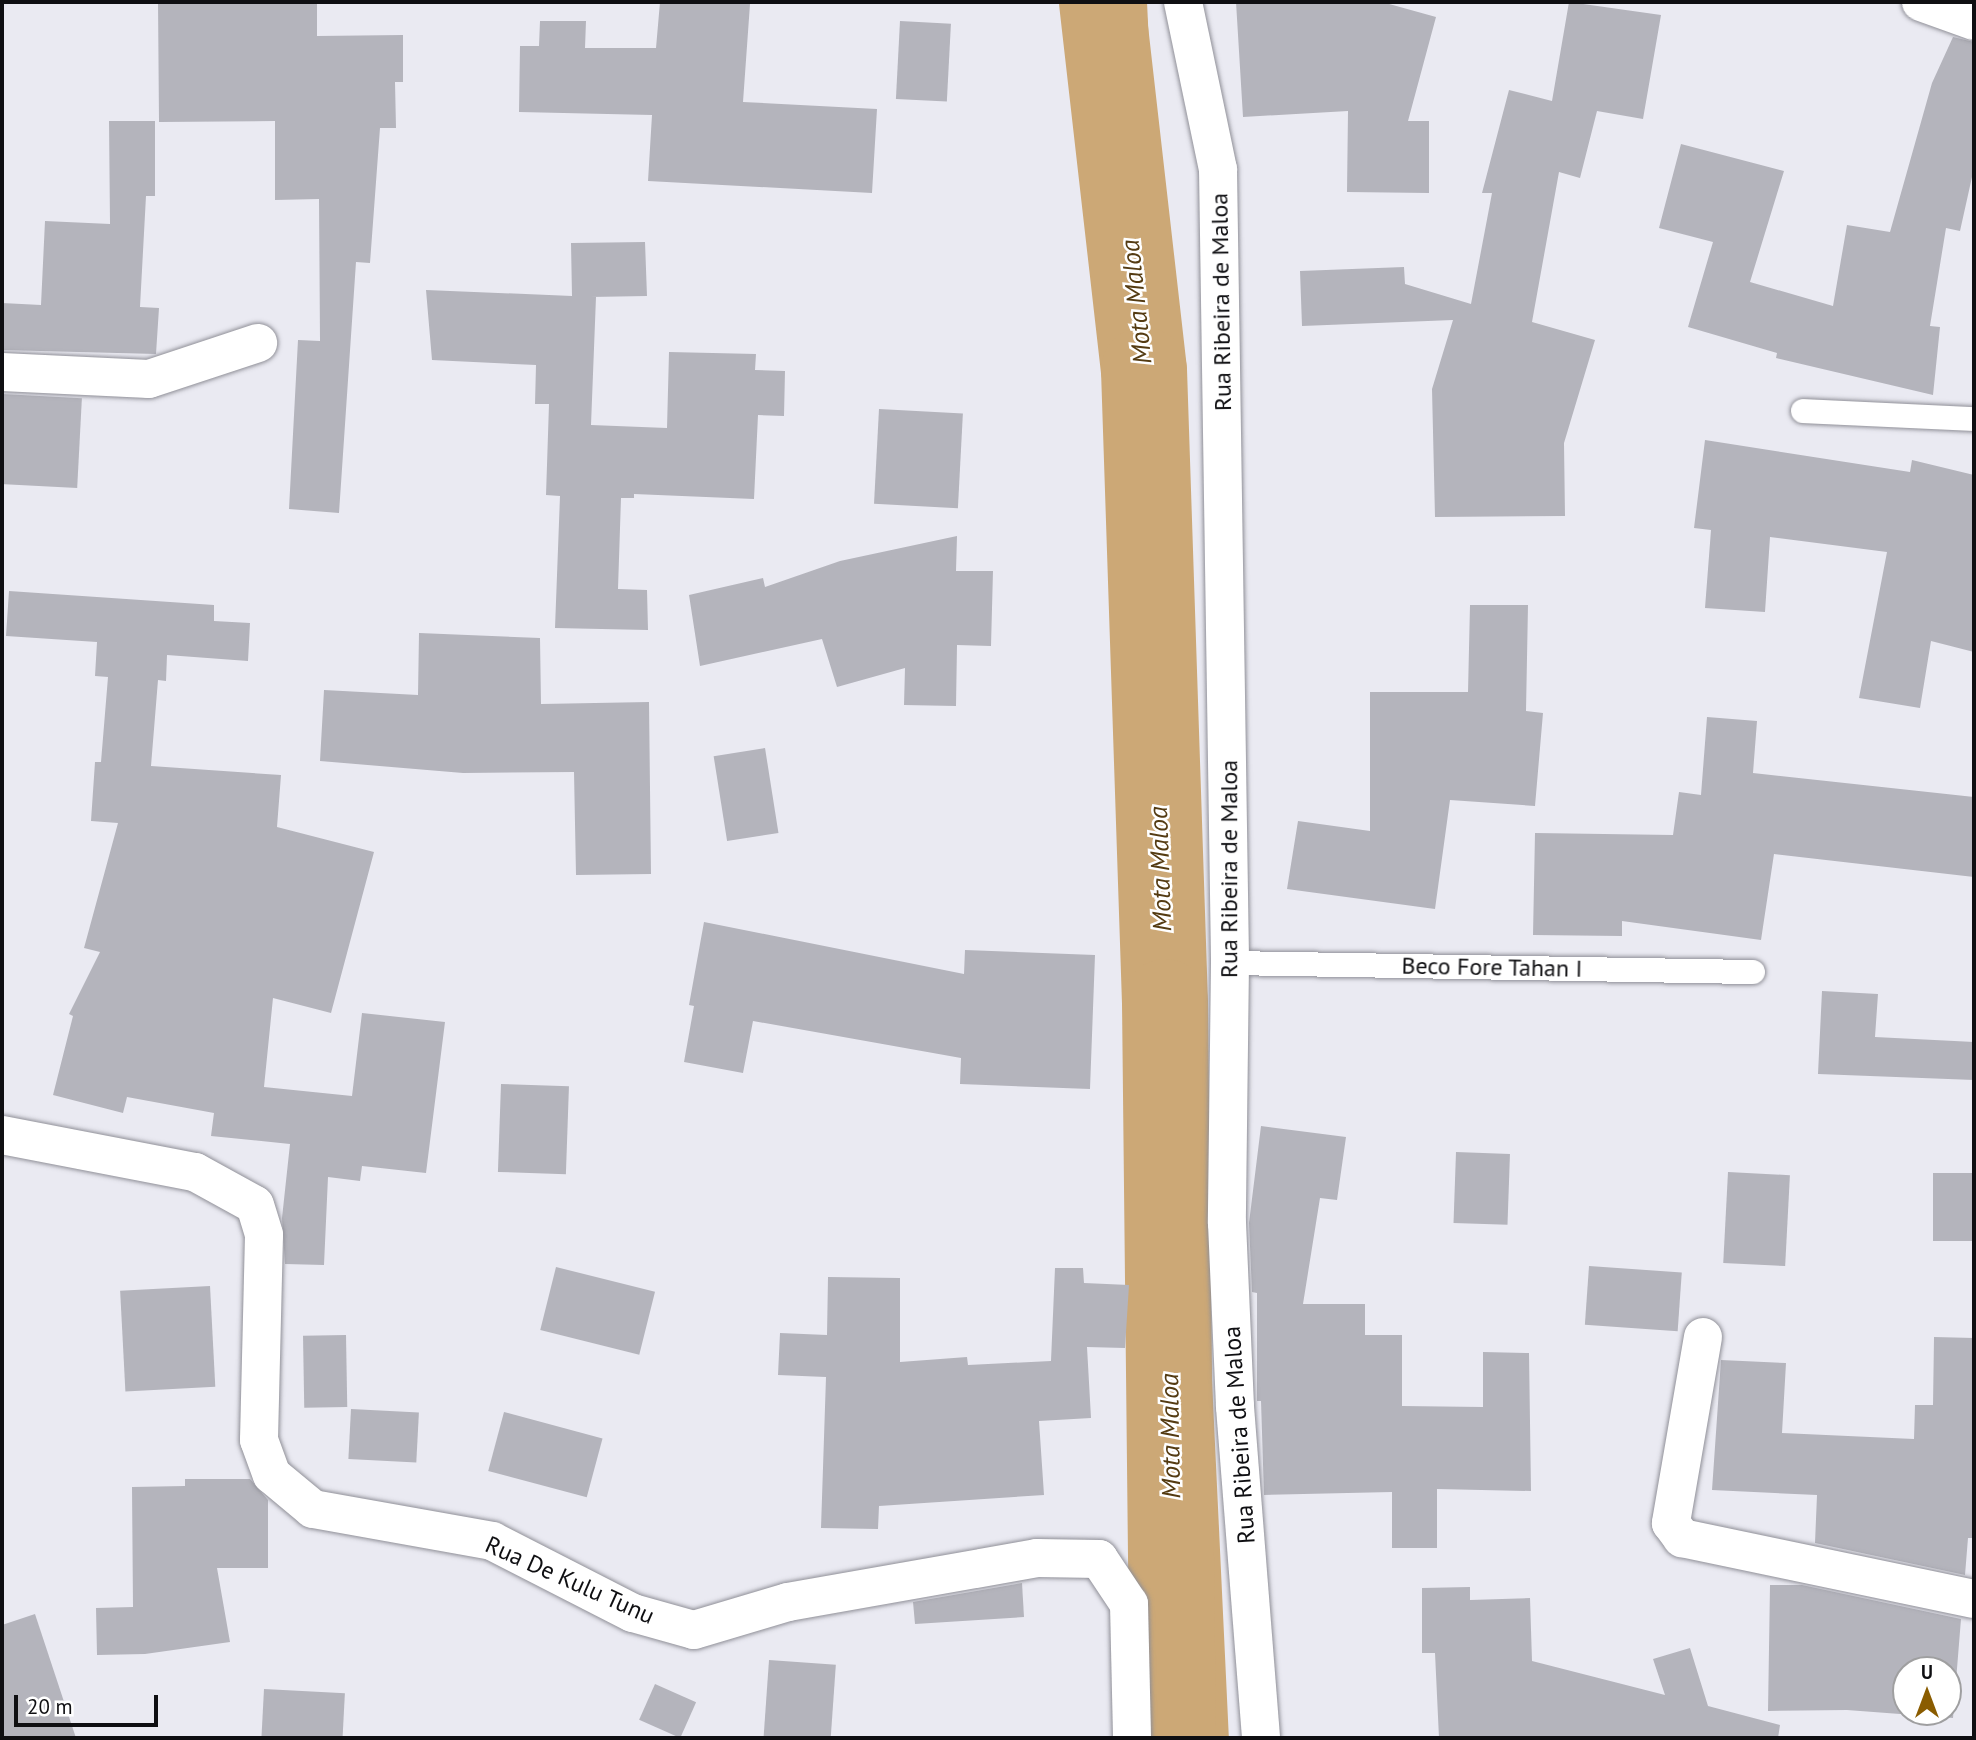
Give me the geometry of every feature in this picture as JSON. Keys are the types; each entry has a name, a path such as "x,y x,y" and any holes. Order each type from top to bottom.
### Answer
{"street":[{"name":"Rua Ribeira de Maloa","path":"1182,2 1218,169 1230,963 1227,1223 1236,1418 1261,1738"},
{"path":"1921,2 1974,21"},
{"path":"2,372 149,379 258,343"},
{"name":"Rua De Kulu Tunu","path":"2,1135 195,1172 255,1205 264,1235 259,1440 272,1475 313,1509 492,1541 632,1613 694,1630 788,1602 1024,1560 1099,1559 1129,1604 1132,1738"},
{"path":"1703,1337 1671,1523 1682,1538 1974,1599"}],"lane":[{"path":"1803,411 1974,419"},
{"name":"Beco Fore Tahan I","path":"1230,963 1754,972"}],"building":[{"path":"158,2 317,2 317,36 403,35 403,82 395,82 396,128 380,128 370,263 356,262 339,513 289,509 298,340 320,341 319,199 275,200 275,121 159,122"},
{"path":"660,2 750,4 743,102 877,109 872,193 648,181 652,115 519,112 520,46 539,46 540,21 586,21 585,48 656,48"},
{"path":"1236,2 1382,2 1436,17 1408,121 1429,121 1429,193 1347,192 1348,111 1243,117"},
{"path":"1569,2 1661,15 1643,119 1597,111 1580,178 1559,172 1532,322 1595,340 1564,443 1565,516 1435,517 1432,389 1453,320 1302,326 1300,271 1404,267 1405,284 1471,304 1492,193 1482,193 1509,90 1552,101"},
{"path":"900,21 951,24 947,102 896,99"},
{"path":"1953,37 1974,42 1974,168 1960,231 1946,228 1930,326 1940,327 1933,395 1776,358 1777,353 1688,327 1713,242 1659,228 1681,144 1784,171 1750,282 1833,306 1847,225 1890,232 1932,83"},
{"path":"109,121 155,121 155,196 146,196 140,307 159,308 156,354 2,350 2,303 41,305 45,221 110,224"},
{"path":"645,242 647,296 590,297 596,297 591,425 667,428 669,352 756,354 755,370 785,371 784,416 758,415 754,499 634,494 634,498 621,498 618,589 647,590 648,630 555,628 560,496 546,495 549,404 535,404 536,365 432,360 426,290 572,296 571,243"},
{"path":"2,394 82,398 77,488 2,484"},
{"path":"879,409 963,413 958,508 874,504"},
{"path":"1705,440 1910,472 1912,460 1974,475 1974,652 1931,641 1920,708 1859,698 1887,552 1770,537 1765,612 1705,608 1711,530 1694,528"},
{"path":"957,536 956,571 993,571 991,646 957,645 956,706 904,705 905,668 837,687 822,639 700,666 689,595 763,578 765,587 840,561"},
{"path":"9,591 214,605 214,621 250,623 248,661 167,655 166,681 158,680 151,766 281,775 277,827 374,852 331,1013 273,998 264,1087 352,1096 362,1013 445,1022 426,1173 362,1166 360,1181 328,1177 324,1265 285,1264 282,1218 290,1144 211,1136 214,1113 127,1097 123,1113 53,1095 73,1016 69,1014 100,952 84,948 118,823 91,821 95,762 101,762 108,677 95,676 97,642 6,636"},
{"path":"1470,605 1528,605 1526,711 1543,713 1535,806 1450,800 1435,909 1287,889 1298,821 1370,831 1370,692 1468,692"},
{"path":"419,633 540,638 541,704 649,702 651,874 576,875 574,772 463,773 320,761 324,690 418,695"},
{"path":"1707,717 1757,721 1753,773 1974,797 1974,877 1774,854 1761,940 1622,921 1622,936 1533,935 1535,833 1673,835 1679,792 1701,795"},
{"path":"765,748 778,833 727,841 714,756"},
{"path":"704,922 964,974 965,950 1095,955 1090,1089 960,1084 961,1058 753,1021 743,1073 684,1062 694,1006 689,1005"},
{"path":"1822,991 1878,994 1875,1037 1974,1042 1974,1080 1818,1074"},
{"path":"501,1084 569,1086 566,1174 498,1172"},
{"path":"1261,1126 1346,1137 1337,1200 1320,1198 1303,1304 1365,1304 1365,1335 1402,1335 1402,1406 1483,1407 1483,1352 1529,1353 1531,1491 1437,1489 1437,1548 1392,1548 1392,1492 1264,1495 1261,1401 1257,1401 1257,1293 1252,1292 1249,1223"},
{"path":"1456,1152 1510,1154 1507,1225 1454,1223"},
{"path":"1728,1172 1790,1175 1785,1266 1723,1263"},
{"path":"1933,1173 1974,1173 1974,1241 1933,1241"},
{"path":"1589,1266 1682,1272 1678,1331 1585,1325"},
{"path":"556,1267 655,1292 639,1355 540,1330"},
{"path":"1055,1268 1083,1268 1084,1283 1129,1285 1125,1348 1087,1347 1091,1418 1039,1421 1044,1495 879,1506 878,1529 821,1528 826,1377 778,1375 780,1333 827,1335 828,1277 900,1278 900,1362 967,1357 968,1365 1051,1361"},
{"path":"210,1286 215,1387 125,1392 120,1291"},
{"path":"346,1335 347,1407 304,1408 303,1336"},
{"path":"1934,1337 1974,1338 1974,1538 1968,1538 1965,1575 1815,1543 1817,1495 1712,1490 1721,1360 1786,1363 1782,1433 1914,1439 1915,1405 1933,1405"},
{"path":"351,1409 419,1413 416,1462 348,1459"},
{"path":"504,1412 603,1438 587,1497 488,1471"},
{"path":"185,1479 250,1479 268,1500 268,1568 217,1568 230,1642 145,1654 97,1655 96,1608 133,1607 132,1487 185,1486"},
{"path":"1022,1583 1024,1617 915,1624 913,1602"},
{"path":"1770,1585 1802,1585 1961,1619 1958,1656 1892,1656 1892,1713 1847,1710 1768,1711"},
{"path":"1470,1587 1470,1600 1530,1598 1532,1661 1665,1695 1653,1659 1690,1648 1708,1706 1780,1725 1778,1738 1439,1738 1435,1653 1422,1653 1422,1588"},
{"path":"35,1614 76,1738 2,1738 2,1625"},
{"path":"769,1660 836,1665 831,1738 764,1738"},
{"path":"655,1684 696,1702 680,1738 639,1720"},
{"path":"264,1689 345,1693 343,1738 261,1738"}],"waterway":[{"name":"Mota Maloa","path":"1102,2 1144,370 1165,1002 1173,1738"},
{"path":"1140,2 1222,1738"}]}
